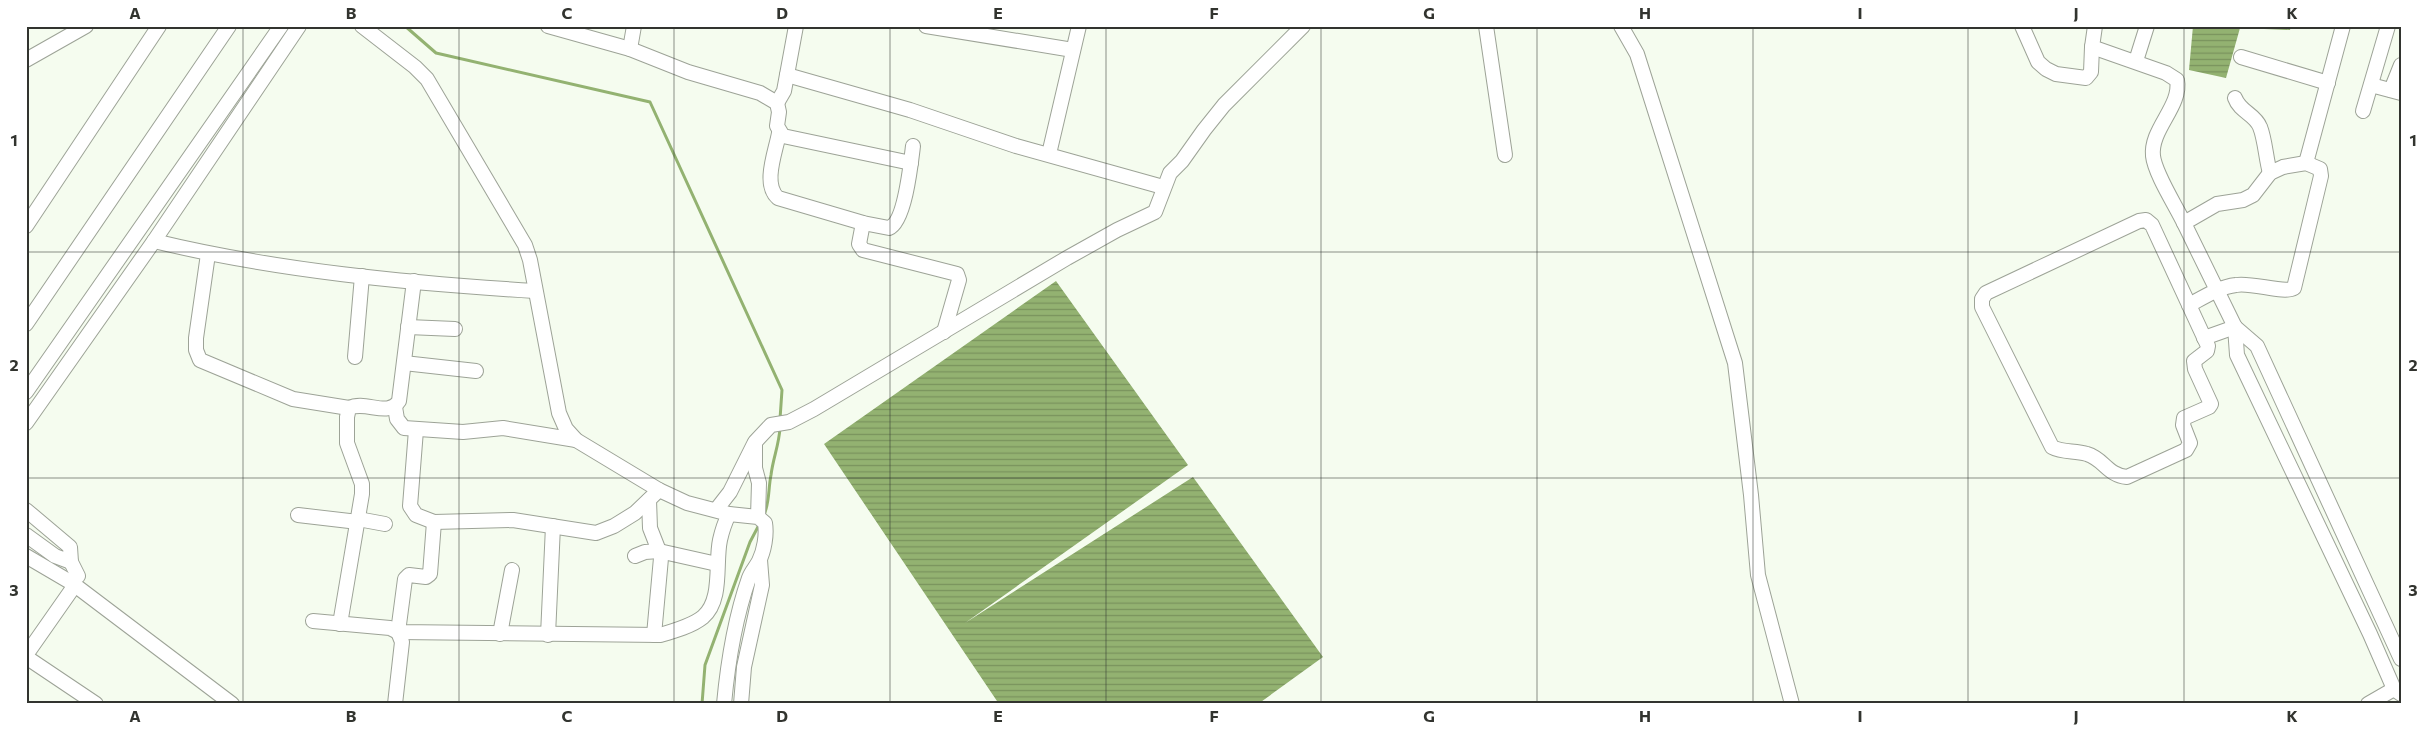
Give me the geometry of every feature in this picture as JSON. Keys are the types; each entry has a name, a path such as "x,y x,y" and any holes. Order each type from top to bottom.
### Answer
{"street":[{"path":"26,60 86,26"},
{"path":"26,226 159,26"},
{"path":"26,324 229,26"},
{"path":"26,392 281,26"},
{"path":"26,423 154,242 299,26"},
{"path":"362,26 415,66 428,79 522,238 530,260 559,413 566,429 576,440 654,495 762,520"},
{"path":"630,49 634,26"},
{"path":"796,26 784,91 776,103 779,133 770,184 773,194 778,198 862,223 889,228 895,224 910,176 913,146"},
{"path":"926,26 1073,50"},
{"path":"1049,154 1078,26"},
{"path":"313,621 390,628 398,632 654,635 675,631 702,617 710,608 714,595 722,512 755,442 768,427 783,423 944,332 1102,238 1155,212 1163,187 1170,174 1224,105 1303,26"},
{"path":"1486,26 1505,155"},
{"path":"1620,26 1637,54 1735,363 1751,495 1758,575 1792,704"},
{"path":"2022,26 2038,62 2056,74 2086,78 2091,72 2095,26"},
{"path":"2136,61 2147,26"},
{"path":"2306,163 2343,26"},
{"path":"2363,111 2388,26"},
{"path":"552,27 597,33 630,49 688,72 760,93 776,103"},
{"path":"2092,47 2136,61 2173,76 2177,80 2178,90 2155,140 2153,156 2235,327 2257,346 2401,659"},
{"path":"2241,57 2328,83"},
{"path":"2370,85 2396,92 2401,65"},
{"path":"787,76 910,110 959,128 1078,164 1163,187"},
{"path":"2235,98 2237,104 2256,120 2261,128 2265,158 2270,173"},
{"path":"779,133 789,137 911,163"},
{"path":"2184,223 2217,204 2243,200 2253,195 2270,173 2283,166 2306,163 2320,169 2321,176 2294,288 2284,291 2252,284 2236,285 2216,290 2189,305"},
{"path":"2146,220 2152,225 2204,338 2209,349 2194,362 2195,369 2211,404 2209,407 2184,418 2183,425 2190,447 2127,477 2116,476 2088,454 2058,451 2052,447 1982,307 1982,298 1986,293 2139,221 2146,220"},
{"path":"862,223 859,244 863,250 957,274 959,280 944,332"},
{"path":"154,242 251,263 362,276 535,291"},
{"path":"208,254 196,338 196,350 200,360 288,397 349,408 355,405 388,410 395,407"},
{"path":"355,357 362,276"},
{"path":"414,281 401,390 395,407 400,424 404,428 463,432 503,428 576,440"},
{"path":"408,327 454,329"},
{"path":"2204,338 2235,327"},
{"path":"2235,327 2236,355 2397,692 2368,704"},
{"path":"404,363 476,371"},
{"path":"340,624 358,520 362,484 347,443 349,408"},
{"path":"416,430 410,506 416,515 434,522 513,520 585,532 604,530 636,513 654,495"},
{"path":"741,704 744,667 762,585 760,560 766,535 762,520 759,483 755,468 755,442"},
{"path":"654,495 650,528 660,555 654,635"},
{"path":"26,510 66,543 72,551 70,562 75,582 26,656 96,704"},
{"path":"298,514 386,524"},
{"path":"395,704 402,642 398,632 405,579 409,576 426,577 430,574 434,522"},
{"path":"548,635 553,526"},
{"path":"26,535 55,556 70,562"},
{"path":"635,556 645,552 717,564"},
{"path":"26,556 75,582 232,704"},
{"path":"724,704 729,660 735,630 749,576 760,560"},
{"path":"500,634 512,570"}],"shaded area":[{"path":"2193,26 2291,26 2290,30 2240,28 2226,78 2189,70"},
{"path":"1056,281 1188,465 965,623 1193,477 1323,657 1258,704 999,704 824,444"}],"waterway":[{"path":"405,26 436,53 650,102 782,390 780,419"},
{"path":"763,517 768,502 770,480 780,428"},
{"path":"702,704 705,665 750,542 760,523"}]}
